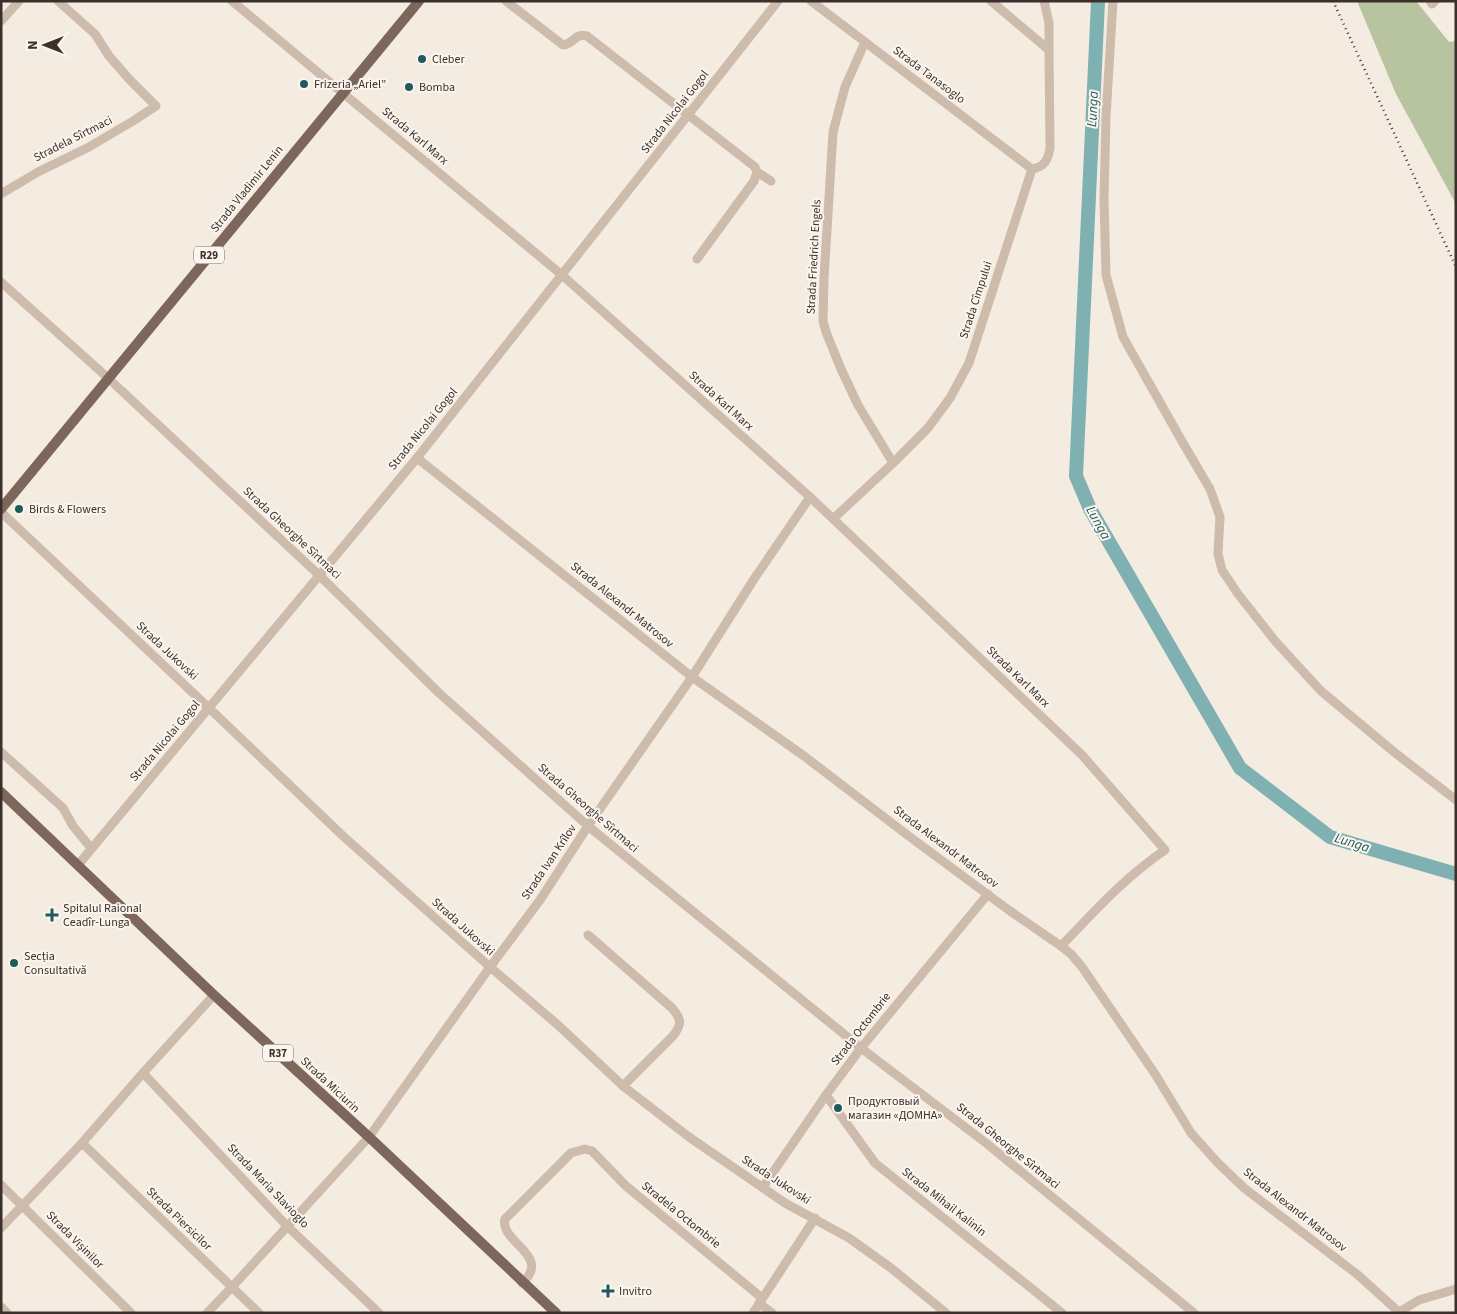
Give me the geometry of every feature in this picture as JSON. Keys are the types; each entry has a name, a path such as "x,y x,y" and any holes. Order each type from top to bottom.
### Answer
{"main road":[{"name":"Strada Vladimir Lenin","path":"1,510 419,1"},
{"name":"Strada Miciurin","path":"1,792 214,995 369,1137 556,1313"}],"street":[{"path":"1,21 19,1"},
{"name":"Stradela Sîrtmaci","path":"1,194 38,172 89,147 156,106 109,56 94,34 58,1"},
{"name":"Strada Karl Marx","path":"232,1 562,275 810,496 1082,756 1165,850 1120,885 1061,946"},
{"path":"506,1 563,45 568,44 578,36 587,36 755,167 757,172 771,181"},
{"name":"Strada Nicolai Gogol","path":"78,865 417,458 778,1"},
{"name":"Strada Tanasoglo","path":"811,1 1032,169"},
{"path":"990,1 1050,50"},
{"name":"Strada Cîmpului","path":"833,519 928,428 950,398 969,363 1032,169 1038,168 1046,161 1050,148 1049,23 1044,1"},
{"path":"1114,1 1106,126 1104,199 1106,275 1123,337 1210,489 1220,517 1218,554 1222,570 1238,594 1276,642 1321,692 1456,800"},
{"path":"1430,1 1432,4 1435,1"},
{"name":"Strada Friedrich Engels","path":"866,42 845,87 833,132 823,321 837,360 858,405 893,463"},
{"path":"697,258 754,181 757,172"},
{"name":"Strada Gheorghe Sîrtmaci","path":"1,282 108,378 319,575 439,693 588,826 860,1048 986,1143 1194,1313"},
{"name":"Strada Alexandr Matrosov","path":"417,458 692,677 804,756 910,837 1071,954 1082,967 1155,1074 1191,1133 1218,1163 1244,1188 1358,1275 1400,1312"},
{"name":"Strada Ivan Krîlov","path":"207,1313 369,1137 540,900 588,826 692,677 754,579 810,496"},
{"name":"Strada Jukovski","path":"1,510 343,836 558,1025 623,1086 689,1136 785,1203 849,1238 891,1268 946,1313"},
{"path":"1,752 63,808 73,826 92,848"},
{"name":"Strada Octombrie","path":"763,1187 860,1048 988,894"},
{"path":"588,936 679,1016 680,1023 673,1036 623,1086"},
{"path":"1,1228 82,1143 143,1072 214,995"},
{"name":"Strada Maria Slavioglo","path":"143,1072 287,1226 379,1313"},
{"name":"Strada Mihail Kalinin","path":"826,1096 875,1163 1062,1313"},
{"name":"Strada Piersicilor","path":"82,1143 259,1313"},
{"name":"Stradela Octombrie","path":"522,1283 529,1277 532,1270 530,1261 526,1252 506,1230 504,1224 506,1219 571,1154 585,1149 592,1151 626,1186 761,1301 772,1313"},
{"name":"Strada Vișinilor","path":"1,1184 131,1313"},
{"path":"753,1313 815,1218"},
{"path":"1400,1312 1419,1300 1456,1289"},
{"path":"1,1307 7,1313"}],"green space":[{"path":"1357,1 1416,1 1449,42 1456,41 1456,204 1396,94"}],"waterway":[{"name":"Lunga","path":"1098,1 1076,476 1090,509 1240,768 1330,837 1456,874"}],"railway":[{"path":"1333,1 1456,267"}],"place":[{"name":"Cleber","path":"422,59"},
{"name":"Frizeria „Ariel”","path":"304,84"},
{"name":"Bomba","path":"409,87"},
{"name":"Birds & Flowers","path":"19,509"},
{"name":"Spitalul Raional Ceadîr-Lunga","path":"52,915"},
{"name":"Secția Consultativă","path":"14,963"},
{"name":"Продуктовый магазин «ДОМНА»","path":"838,1108"},
{"name":"Invitro","path":"608,1291"}]}
